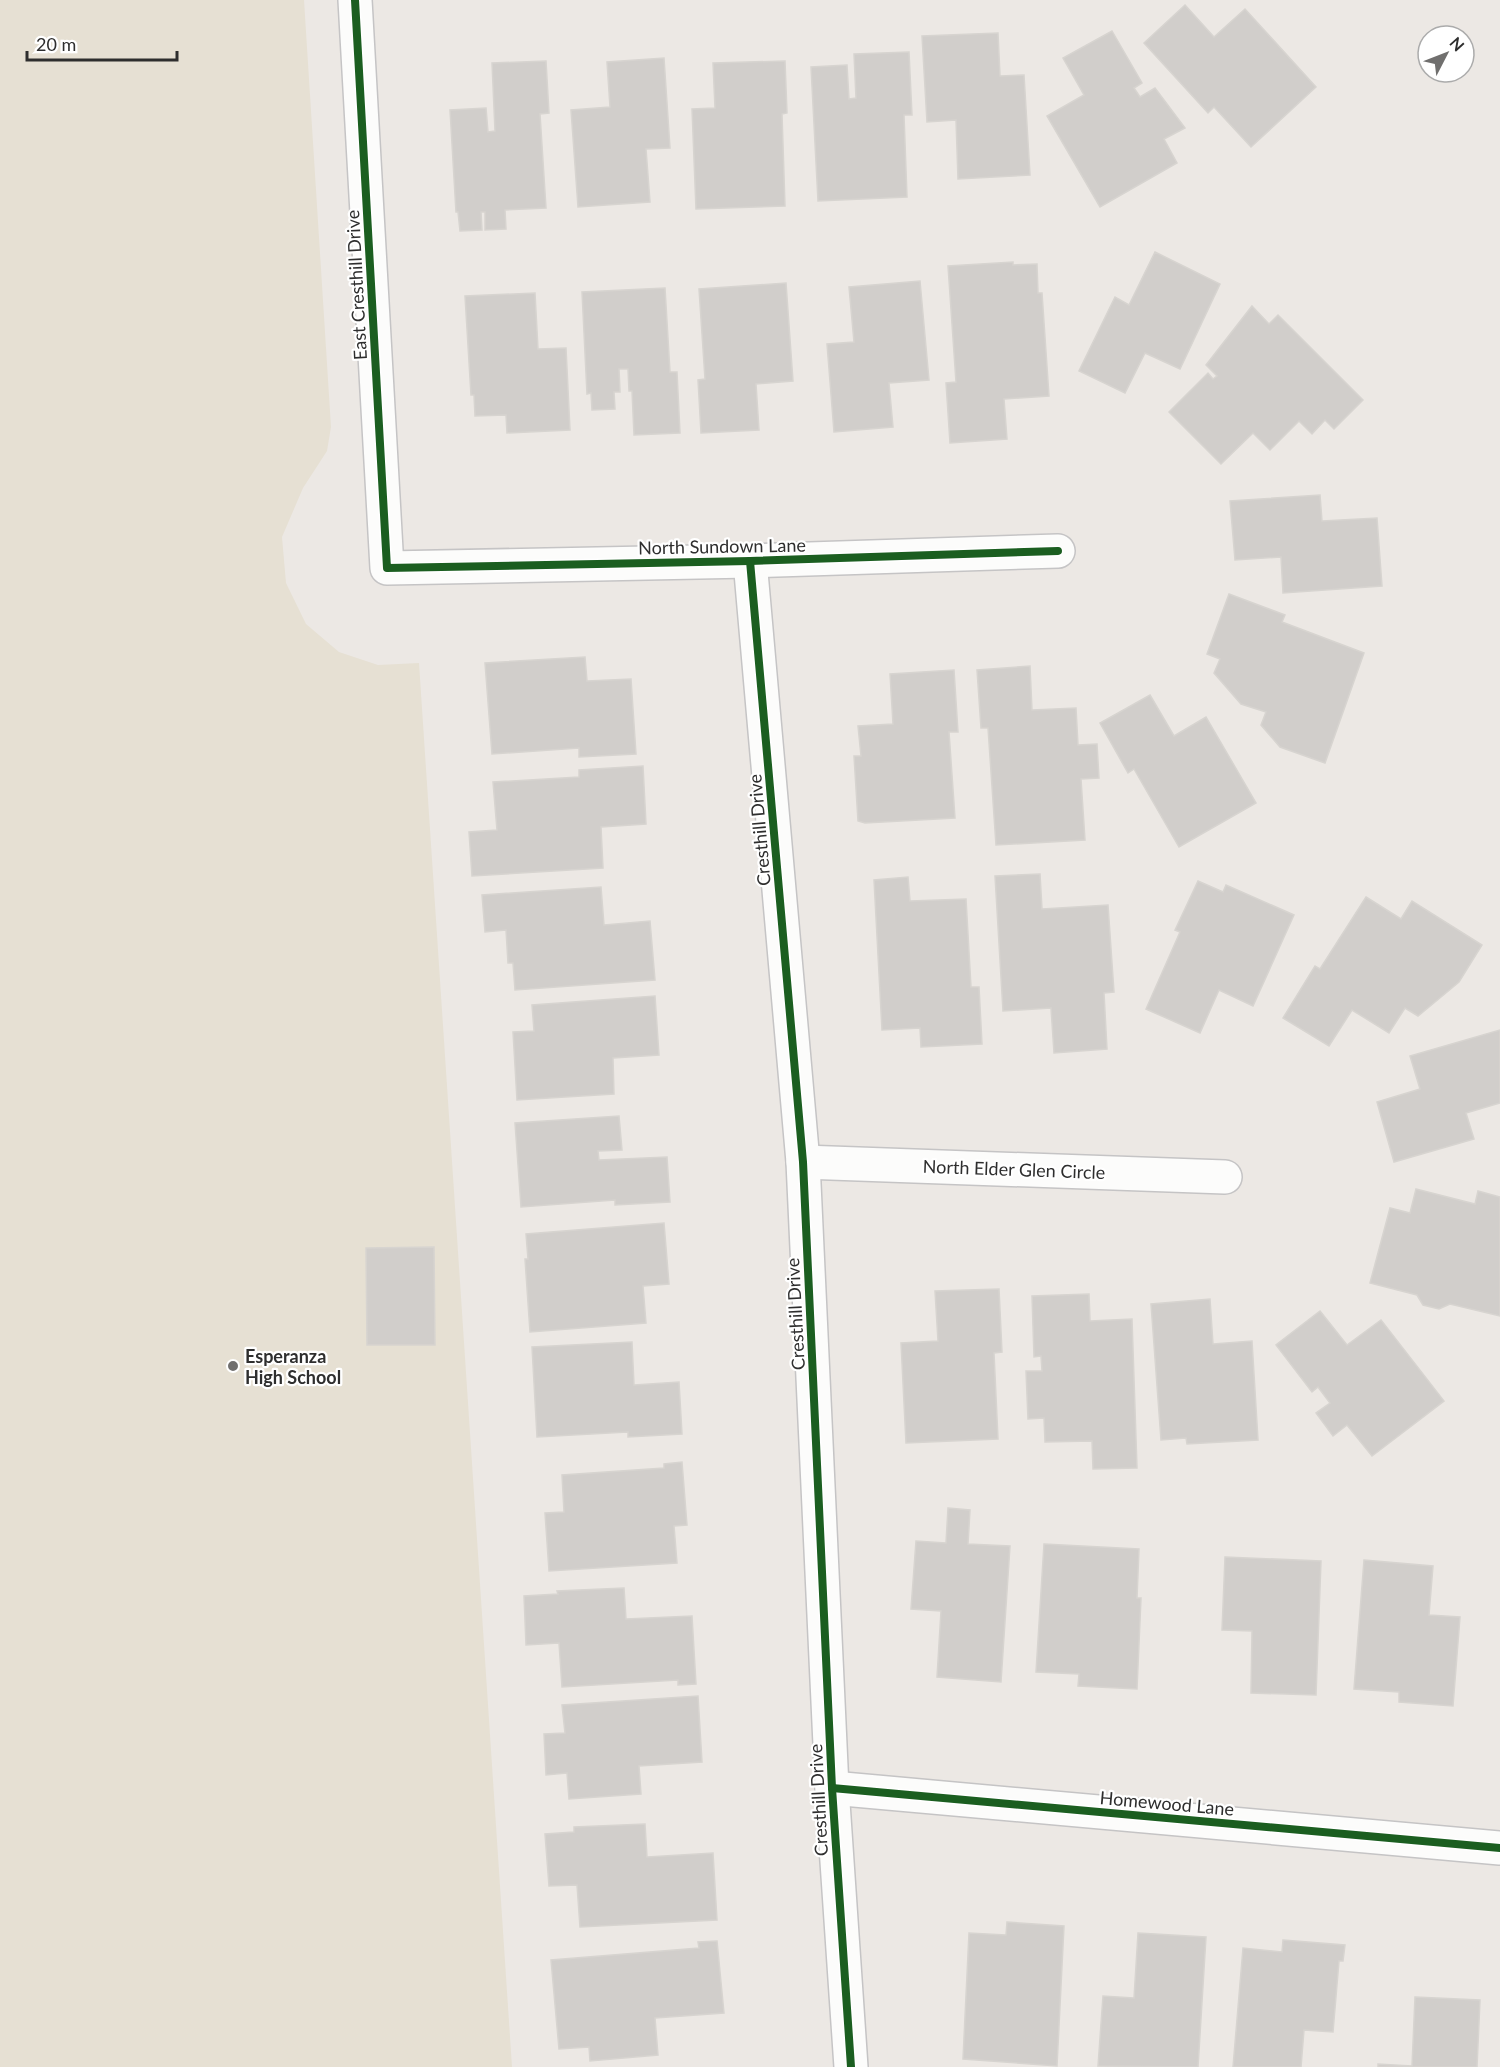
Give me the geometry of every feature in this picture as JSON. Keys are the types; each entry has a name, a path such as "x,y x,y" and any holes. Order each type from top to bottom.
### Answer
{"street":[{"name":"East Cresthill Drive","path":"356,0 387,568"},
{"name":"North Sundown Lane","path":"387,568 750,561 1058,551"},
{"name":"Cresthill Drive","path":"750,561 803,1162 831,1788 851,2067"},
{"name":"North Elder Glen Circle","path":"803,1162 1225,1177"},
{"name":"Homewood Lane","path":"831,1788 1500,1848"}],"shaded area":[{"name":"Esperanza High School","path":"0,0 304,0 331,427 327,451 303,488 282,537 286,583 306,624 339,652 378,665 419,663 512,2067 0,2067"}],"building":[{"path":"1185,5 1214,37 1245,9 1316,87 1251,147 1214,107 1208,113 1144,43"},
{"path":"1112,31 1142,83 1134,88 1140,97 1155,88 1185,128 1164,139 1177,163 1100,207 1047,116 1084,95 1063,58"},
{"path":"998,33 1000,76 1024,75 1030,175 958,179 956,120 927,122 922,36"},
{"path":"909,52 912,115 904,115 907,197 818,201 811,67 847,65 849,99 856,98 854,54"},
{"path":"664,58 670,148 646,149 650,202 578,207 571,110 610,107 607,62"},
{"path":"546,61 549,113 540,114 546,208 505,210 506,229 485,230 485,212 481,212 482,230 460,231 458,212 456,212 450,110 486,108 488,132 495,131 492,63"},
{"path":"785,61 787,113 782,114 785,206 696,209 692,109 715,108 713,63"},
{"path":"1155,252 1220,284 1180,369 1145,353 1125,393 1079,371 1115,297 1129,305"},
{"path":"1013,262 1013,265 1037,264 1038,293 1042,293 1049,396 1004,399 1007,439 950,443 946,383 956,382 948,266"},
{"path":"920,281 929,380 889,383 893,427 834,432 827,344 854,342 849,287"},
{"path":"786,283 793,381 756,384 759,430 701,433 698,380 705,379 699,289"},
{"path":"665,288 670,372 677,372 680,433 634,435 632,391 629,391 628,369 619,369 620,392 614,392 615,409 592,410 591,393 587,394 582,292"},
{"path":"535,293 538,349 566,348 570,430 507,433 506,415 475,416 474,395 471,395 465,296"},
{"path":"1252,306 1269,324 1278,315 1363,400 1334,429 1325,420 1312,434 1299,421 1270,450 1253,433 1221,464 1169,412 1208,373 1213,379 1217,376 1206,365"},
{"path":"1320,495 1322,521 1377,518 1382,586 1283,593 1281,557 1235,560 1230,501"},
{"path":"1229,594 1285,615 1282,622 1364,653 1325,763 1280,747 1261,725 1266,712 1241,704 1214,673 1220,659 1207,654"},
{"path":"585,657 587,681 631,679 636,754 579,757 579,748 492,754 485,663"},
{"path":"1030,666 1032,710 1076,708 1078,745 1097,744 1099,778 1081,779 1085,840 996,845 988,728 981,728 977,670"},
{"path":"954,670 958,732 949,732 955,818 865,823 858,821 854,756 861,756 858,726 893,724 890,674"},
{"path":"1150,695 1174,736 1206,717 1256,803 1179,847 1134,769 1128,773 1100,723"},
{"path":"643,766 646,824 601,827 603,868 472,876 469,832 497,830 493,782 579,777 579,770"},
{"path":"1040,874 1042,909 1108,905 1114,992 1104,993 1107,1049 1054,1053 1051,1008 1003,1011 995,876"},
{"path":"908,877 910,901 966,899 971,987 979,987 982,1044 921,1047 920,1028 882,1030 874,880"},
{"path":"1198,881 1223,892 1226,885 1294,915 1253,1006 1219,990 1200,1033 1146,1009 1180,932 1175,930"},
{"path":"601,887 604,925 650,921 655,980 515,990 513,963 508,963 506,930 485,932 482,895"},
{"path":"1366,897 1401,919 1412,901 1482,945 1459,982 1418,1016 1405,1008 1389,1033 1352,1010 1329,1046 1283,1018 1315,966 1320,969"},
{"path":"655,996 659,1055 613,1058 614,1094 517,1100 513,1032 534,1031 532,1005"},
{"path":"1500,1030 1500,1103 1466,1113 1474,1139 1394,1162 1377,1102 1420,1089 1410,1056"},
{"path":"619,1116 622,1150 598,1151 599,1160 667,1157 670,1202 615,1205 615,1200 521,1207 515,1123"},
{"path":"1416,1189 1475,1204 1478,1191 1500,1197 1500,1316 1450,1304 1439,1309 1423,1305 1417,1295 1370,1283 1390,1208 1410,1213"},
{"path":"664,1223 669,1284 643,1286 646,1323 530,1332 525,1259 528,1259 526,1234"},
{"path":"434,1247 435,1345 367,1345 366,1248"},
{"path":"999,1289 1002,1352 994,1353 998,1439 906,1443 901,1343 938,1341 935,1291"},
{"path":"1089,1294 1090,1321 1132,1319 1137,1468 1093,1469 1092,1441 1045,1442 1044,1418 1028,1419 1026,1371 1042,1371 1041,1356 1034,1357 1032,1296"},
{"path":"1210,1299 1213,1344 1252,1341 1258,1440 1187,1444 1186,1438 1161,1440 1151,1304"},
{"path":"1320,1311 1347,1345 1381,1320 1444,1401 1372,1456 1347,1425 1333,1436 1316,1413 1330,1403 1318,1387 1312,1392 1276,1345"},
{"path":"632,1342 634,1385 679,1382 682,1434 628,1437 628,1432 537,1437 532,1347"},
{"path":"682,1462 687,1525 674,1526 677,1563 549,1571 545,1513 564,1512 562,1475 664,1468 664,1464"},
{"path":"948,1508 970,1510 968,1544 1010,1546 1001,1682 937,1677 941,1611 911,1609 916,1541 946,1543"},
{"path":"1044,1544 1139,1549 1137,1598 1141,1598 1137,1689 1078,1686 1079,1674 1036,1672"},
{"path":"1225,1557 1321,1561 1316,1695 1251,1693 1252,1631 1222,1630"},
{"path":"1364,1560 1433,1566 1429,1615 1460,1617 1453,1706 1399,1702 1399,1692 1354,1689"},
{"path":"624,1588 626,1619 692,1616 696,1684 678,1685 678,1680 562,1687 559,1643 526,1645 524,1596 558,1594 557,1591"},
{"path":"698,1696 702,1762 639,1766 641,1794 569,1799 567,1773 546,1775 544,1734 565,1733 562,1705"},
{"path":"645,1824 647,1857 713,1853 717,1920 580,1927 577,1885 549,1886 545,1834 574,1832 574,1827"},
{"path":"1007,1922 1064,1926 1057,2066 963,2059 969,1933 1006,1935"},
{"path":"1138,1933 1206,1937 1198,2067 1098,2066 1103,1996 1134,1998"},
{"path":"1283,1940 1345,1945 1343,1961 1339,1961 1333,2032 1304,2030 1301,2067 1233,2067 1243,1948 1282,1952"},
{"path":"717,1941 724,2013 655,2018 658,2055 590,2061 589,2047 559,2049 551,1960 699,1948 698,1942"},
{"path":"1415,1997 1480,2000 1477,2067 1378,2067 1378,2064 1412,2066"}],"cycle path":[{"path":"355,0 387,568 750,561 1058,551"},
{"path":"750,561 803,1162 832,1788 851,2067"},
{"path":"832,1788 1500,1848"}],"place":[{"name":"Esperanza High School","path":"233,1366"}]}
